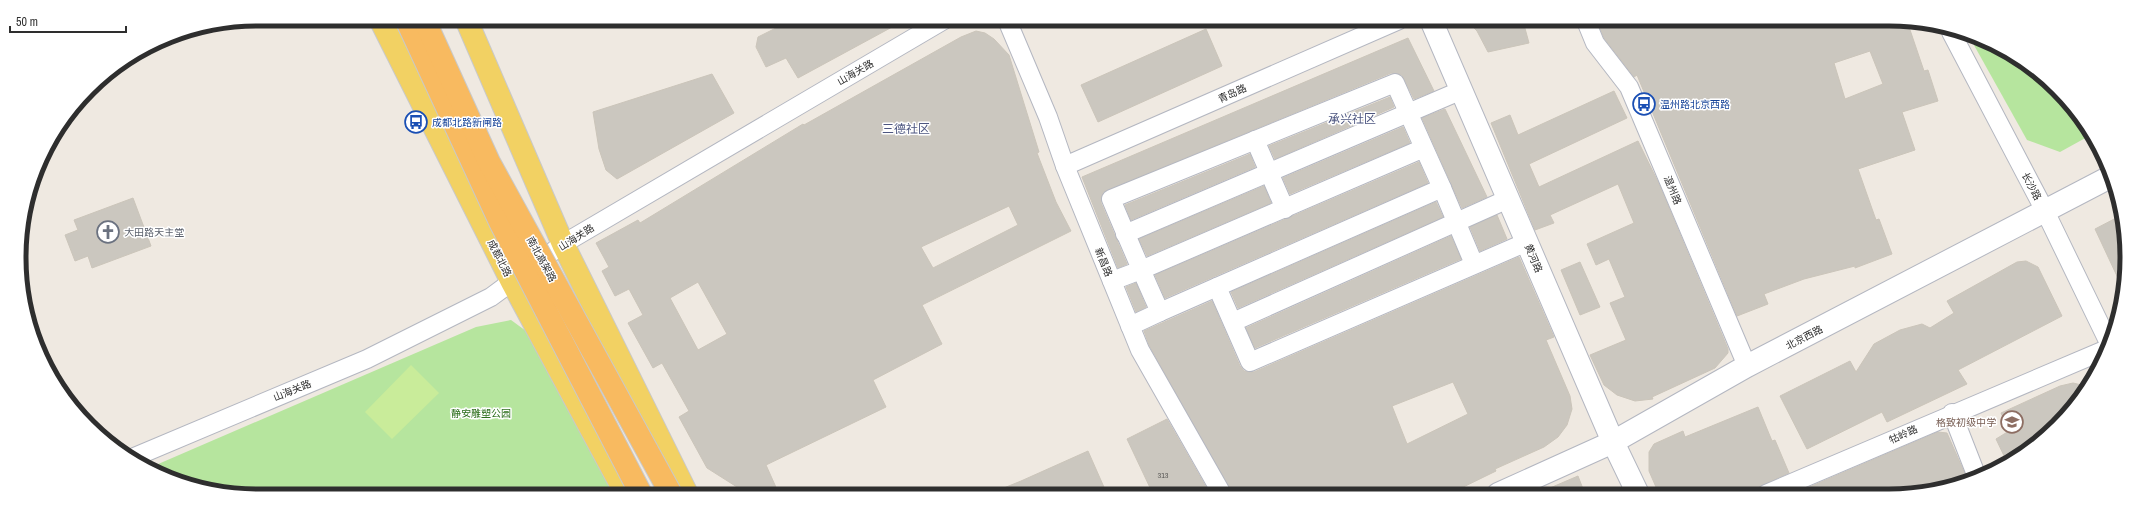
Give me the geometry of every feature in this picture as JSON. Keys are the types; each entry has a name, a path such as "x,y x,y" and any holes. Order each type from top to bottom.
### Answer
{"highway":[{"name":"南北高架路","path":"409,26 500,222 638,489"},
{"name":"南北高架路","path":"427,26 489,162 668,489"}],"main road":[{"name":"成都北路","path":"384,26 512,282 623,489"},
{"path":"469,26 563,244 685,489"},
{"name":"黄河路","path":"1434,26 1613,442 1636,489"},
{"name":"北京西路","path":"1509,489 1613,442 1747,366 2106,179"}],"street":[{"name":"山海关路","path":"138,455 367,359 491,297 563,244 934,26"},
{"name":"新昌路","path":"1010,26 1048,117 1065,166 1140,350 1219,489"},
{"name":"青岛路","path":"1065,166 1385,26"},
{"name":"温州路","path":"1588,26 1595,42 1629,87 1747,366"},
{"name":"长沙路","path":"1953,35 2045,211 2106,337"},
{"path":"1160,312 1111,199 1394,83 1409,113 1474,264"},
{"path":"1126,234 1462,90"},
{"path":"1255,140 1285,208"},
{"path":"1112,281 1141,270 1424,148"},
{"path":"1130,326 1442,188"},
{"path":"1233,322 1508,199"},
{"path":"1217,287 1250,362 1527,242"},
{"name":"牯岭路","path":"1777,489 1952,413 2099,352"},
{"path":"1952,413 1975,472"}],"green space":[{"path":"1972,42 2004,57 2041,83 2063,105 2086,138 2060,152 2027,140"},
{"name":"静安雕塑公园","path":"511,320 537,339 611,489 242,489 212,485 183,477 155,465 476,327"},
{"path":"411,365 439,393 392,439 365,412"}],"building":[{"path":"780,26 894,26 798,78 786,58 766,67 756,47 758,37"},
{"path":"1472,26 1524,26 1529,43 1488,52 1477,31"},
{"path":"1599,26 1909,27 1924,71 1928,70 1938,101 1902,112 1915,150 1858,169 1876,220 1879,219 1892,254 1855,268 1855,266 1804,279 1764,294 1768,304 1737,316 1637,75 1634,77 1604,38","holes":["1870,51 1883,84 1845,99 1834,63"]},
{"path":"1206,29 1222,66 1098,122 1081,85"},
{"path":"976,31 985,33 994,39 1009,55 1039,152 1037,153 1056,202 1071,231 922,305 942,344 873,380 886,407 766,465 777,489 732,489 737,487 707,468 679,417 689,411 662,363 653,368 628,323 643,315 629,289 615,296 602,271 609,267 596,243 638,220 640,223 803,124 804,125 961,37","holes":["1009,206 1018,225 933,268 921,247","698,282 727,334 698,350 670,298"]},
{"path":"1408,38 1434,91 1414,99 1402,75 1391,73 1103,192 1101,203 1127,264 1118,268 1082,177"},
{"path":"712,74 734,113 617,179 606,170 599,149 593,112"},
{"path":"1614,91 1627,118 1529,164 1539,187 1638,141 1659,184 1728,349 1728,353 1715,368 1652,397 1653,399 1635,401 1617,395 1604,385 1590,355 1626,340 1610,303 1625,297 1609,259 1596,265 1587,244 1634,223 1618,184 1550,215 1554,223 1535,230 1491,123 1510,115 1518,135"},
{"path":"1390,97 1394,107 1275,159 1269,146"},
{"path":"1445,109 1487,197 1462,208 1422,118"},
{"path":"1403,127 1410,143 1290,194 1283,178"},
{"path":"1250,154 1255,167 1131,220 1125,205"},
{"path":"1419,162 1428,183 1165,298 1155,275"},
{"path":"1264,186 1271,203 1147,256 1139,239"},
{"name":"大田路天主堂","path":"133,198 151,246 92,268 88,256 75,261 65,235 78,230 74,220"},
{"path":"1436,202 1443,217 1238,308 1231,292"},
{"path":"1497,215 1507,239 1480,251 1470,227"},
{"path":"2117,218 2120,242 2119,280 2095,229"},
{"path":"1451,236 1461,259 1255,348 1246,328"},
{"path":"1519,257 1554,337 1546,340 1570,396 1572,409 1567,425 1558,437 1544,447 1495,469 1496,471 1459,489 1229,489 1149,345 1144,331 1212,301 1240,366 1244,371 1254,372","holes":["1453,382 1468,414 1407,444 1392,406"]},
{"path":"2026,261 2038,267 2062,316 1958,370 1967,384 1887,422 1882,412 1807,449 1780,396 1850,361 1856,372 1874,344 1900,330 1922,324 1930,328 1954,313 1947,301 2017,262"},
{"path":"1580,262 1600,307 1580,315 1561,270"},
{"path":"1136,283 1146,307 1136,312 1126,287"},
{"path":"2073,383 2082,385 2063,410 2041,432 2005,457 1996,439 2009,431 2001,413 2060,386"},
{"path":"1758,407 1772,441 1775,440 1789,473 1762,485 1757,489 1657,489 1649,471 1649,452 1654,444 1683,431 1685,437"},
{"path":"1167,419 1207,489 1151,489 1127,439"},
{"path":"1938,432 1947,433 1965,474 1934,485 1904,489 1805,489"},
{"path":"1088,451 1105,489 1001,489"},
{"path":"1578,476 1583,489 1548,489"}],"place":[{"name":"温州路北京西路","path":"1644,104"},
{"name":"成都北路新闸路","path":"416,122"},
{"name":"大田路天主堂","path":"108,232"},
{"name":"格致初级中学","path":"2012,422"}],"district":[{"name":"承兴社区","path":"1352,119"},
{"name":"三德社区","path":"906,129"}]}
